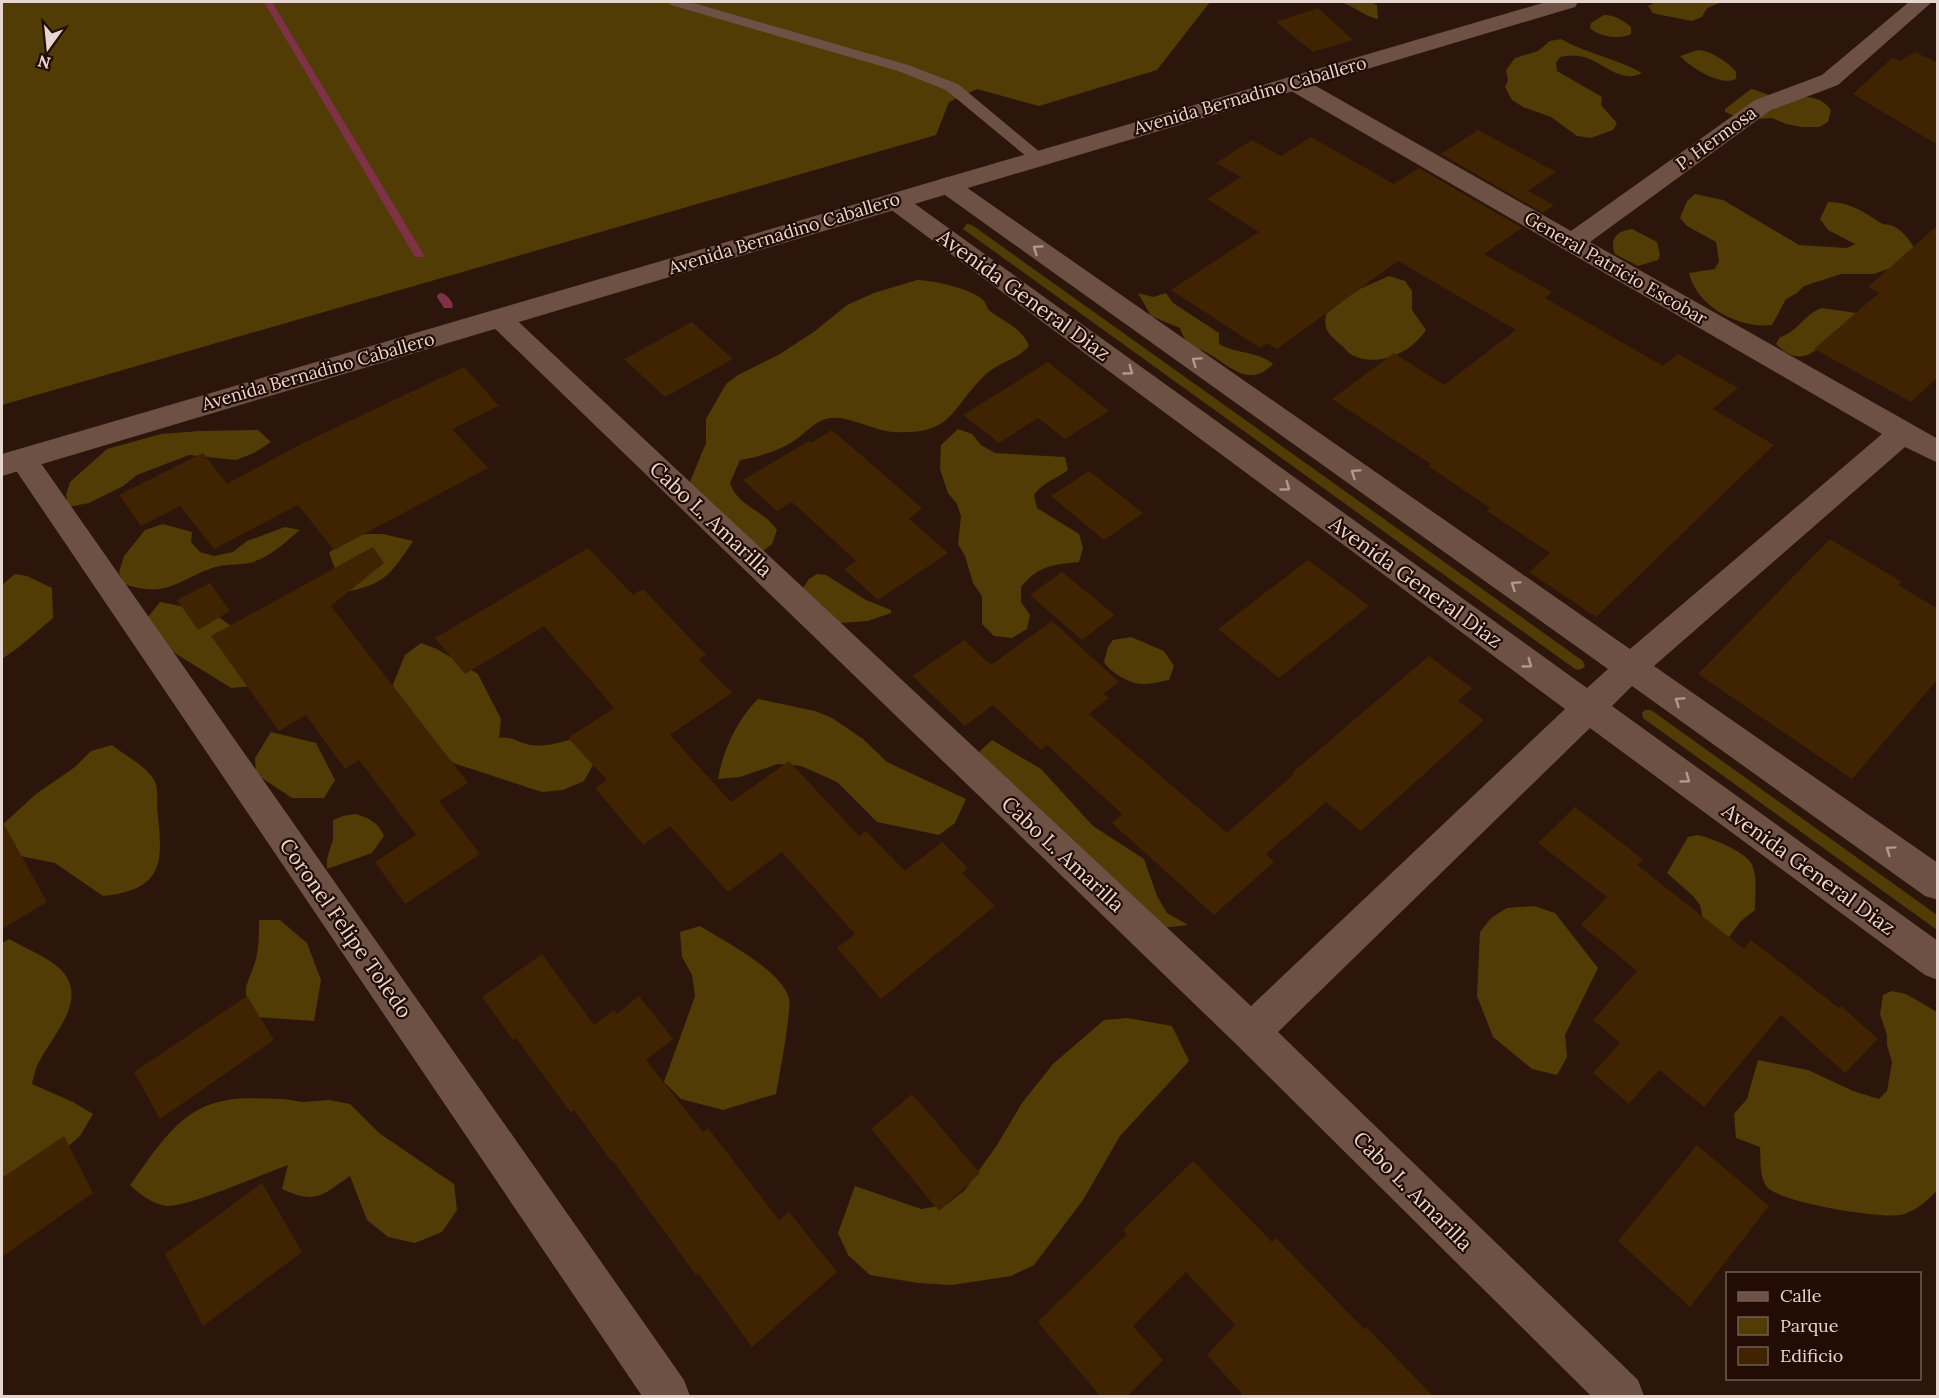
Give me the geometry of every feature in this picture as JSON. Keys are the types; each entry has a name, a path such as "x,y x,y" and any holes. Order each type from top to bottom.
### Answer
{"street":[{"name":"Avenida Bernadino Caballero","path":"12,462 1567,2"},
{"name":"P. Hermosa","path":"1572,242 1763,105 1830,80 1921,2"},
{"name":"General Patricio Escobar","path":"1294,83 1938,453"},
{"name":"Avenida General Diaz","path":"947,185 1938,884"},
{"name":"Avenida General Diaz","path":"895,201 1938,963"},
{"name":"Cabo L. Amarilla","path":"499,318 1251,1032 1622,1396"},
{"path":"1251,1032 1631,667 1902,433"},
{"name":"Coronel Felipe Toledo","path":"12,462 668,1396"}],"lane":[{"path":"676,2 903,68 952,87 1039,158"}],"green space":[{"path":"2,2 1210,2 1157,70 1039,106 977,89 949,102 936,135 2,405"},
{"path":"1340,2 1371,2 1377,5 1378,19 1369,16"},
{"path":"1656,2 1722,2 1707,8 1702,17 1692,21 1653,13 1648,6"},
{"path":"1604,15 1625,22 1631,27 1631,34 1610,37 1590,28 1591,23"},
{"path":"1561,39 1642,73 1627,76 1578,56 1560,57 1556,63 1557,71 1602,97 1601,105 1617,123 1613,130 1591,138 1577,136 1551,117 1523,107 1512,100 1505,87 1508,80 1506,70 1515,58 1538,51 1550,41"},
{"path":"1698,50 1713,55 1729,65 1736,72 1736,79 1722,80 1706,75 1680,56"},
{"path":"1751,89 1773,96 1819,100 1831,110 1828,122 1819,127 1802,127 1772,118 1745,120 1725,112 1725,109"},
{"path":"1695,194 1723,200 1799,245 1847,248 1855,244 1828,230 1820,219 1828,202 1849,205 1881,223 1897,228 1907,238 1917,254 1899,265 1874,274 1841,274 1804,286 1786,299 1772,325 1746,323 1721,313 1710,305 1701,296 1689,273 1715,269 1719,261 1716,242 1687,226 1680,218 1687,201"},
{"path":"967,224 972,225 1583,661 1585,667 1575,669 963,229"},
{"path":"1632,229 1657,242 1660,255 1658,260 1638,266 1615,254 1613,244 1615,237"},
{"path":"1389,276 1405,281 1412,291 1412,310 1426,330 1412,345 1393,356 1383,359 1362,359 1352,355 1328,332 1326,314 1355,291"},
{"path":"917,280 952,286 979,297 991,312 1018,330 1029,346 1019,355 989,371 956,410 939,425 913,432 893,432 841,418 826,419 816,423 780,449 740,460 730,483 733,491 772,523 777,530 772,544 759,554 680,506 706,443 706,419 726,384 738,375 780,354 815,331 847,305 874,293"},
{"path":"1138,293 1153,297 1166,293 1173,303 1219,333 1219,344 1260,357 1273,364 1257,375 1234,370 1192,346 1180,328 1151,316"},
{"path":"1822,308 1856,313 1937,364 1937,379 1896,357 1816,350 1805,356 1795,356 1790,355 1776,344 1780,337 1792,331 1816,310"},
{"path":"958,429 972,434 981,445 995,453 1065,457 1068,470 1034,495 1037,508 1079,534 1083,548 1079,562 1040,570 1021,587 1021,602 1030,615 1027,629 1012,638 994,636 982,624 982,596 973,583 965,556 958,544 961,516 957,504 948,493 940,469 941,445"},
{"path":"258,430 271,442 254,453 236,460 189,455 137,475 123,486 89,503 68,507 66,495 70,482 107,449 161,434"},
{"path":"163,524 192,532 191,542 200,552 214,556 233,552 247,541 285,527 300,530 276,550 257,561 212,568 161,589 139,588 124,584 119,572 124,556 145,530"},
{"path":"383,534 413,541 386,576 369,586 344,592 329,553 348,537"},
{"path":"15,574 27,576 52,588 53,618 2,659 2,585"},
{"path":"817,574 826,575 866,600 891,610 891,613 868,621 840,623 801,591 809,579"},
{"path":"160,602 205,611 220,618 269,653 253,686 231,688 157,642 148,617"},
{"path":"1131,637 1164,651 1174,666 1169,680 1148,684 1134,683 1122,678 1107,666 1104,662 1108,647 1113,640"},
{"path":"421,643 437,649 478,674 501,719 499,738 510,738 540,746 583,736 593,765 584,781 563,790 542,792 453,763 417,725 392,687 405,655"},
{"path":"758,699 815,711 832,718 863,739 887,762 966,799 955,823 939,835 877,822 837,782 801,766 778,764 740,777 718,779 723,757 732,736 750,707"},
{"path":"1645,710 1651,710 1937,915 1937,930 1643,718 1642,713"},
{"path":"271,732 316,743 335,780 324,798 292,798 256,774 255,758"},
{"path":"992,740 1041,769 1093,826 1144,859 1157,896 1167,913 1188,925 1143,930 979,752"},
{"path":"112,745 144,768 156,784 160,843 156,869 149,879 139,887 103,896 55,863 15,855 2,825 36,794 75,767 91,751"},
{"path":"355,814 372,821 384,836 372,853 327,869 327,859 333,839 333,820"},
{"path":"1698,835 1719,842 1742,854 1751,863 1755,873 1755,910 1741,921 1725,942 1704,923 1700,905 1693,896 1667,873 1688,837"},
{"path":"1534,906 1555,913 1598,968 1565,1035 1567,1057 1557,1075 1532,1069 1493,1037 1477,996 1480,932 1491,918 1507,908"},
{"path":"259,920 280,920 307,943 321,980 314,1021 256,1017 251,1008 247,1000 246,988 257,954"},
{"path":"700,926 763,967 784,987 789,998 787,1029 776,1094 723,1110 681,1099 664,1082 695,996 692,975 682,957 680,932"},
{"path":"9,939 58,967 68,979 71,991 71,1003 66,1015 38,1064 32,1084 73,1102 93,1114 80,1136 2,1202 2,943"},
{"path":"1892,991 1906,994 1937,1012 1937,1190 1915,1209 1899,1215 1852,1212 1777,1194 1768,1188 1763,1179 1760,1147 1736,1138 1734,1114 1747,1099 1758,1060 1808,1070 1853,1091 1879,1099 1887,1091 1892,1062 1880,1014 1883,995"},
{"path":"1127,1018 1172,1026 1189,1061 1120,1136 1083,1200 1034,1265 1011,1276 952,1285 918,1283 870,1275 848,1255 838,1233 855,1186 921,1209 946,1205 965,1190 997,1145 1022,1103 1053,1064 1104,1020"},
{"path":"283,1099 303,1102 329,1100 350,1104 379,1133 454,1184 457,1210 442,1232 415,1243 388,1237 367,1220 350,1176 319,1196 303,1196 282,1189 288,1165 208,1196 177,1205 167,1206 156,1203 130,1185 160,1144 183,1120 196,1111 228,1100"}],"building":[{"path":"1318,8 1353,40 1313,52 1276,22"},
{"path":"1915,52 1938,63 1938,145 1853,94 1892,58 1900,61"},
{"path":"1478,130 1556,172 1528,191 1554,205 1543,213 1441,154"},
{"path":"1311,137 1394,184 1419,168 1522,228 1484,254 1552,292 1545,298 1663,366 1678,354 1738,388 1713,409 1774,445 1596,617 1529,572 1550,553 1487,511 1490,508 1428,466 1431,464 1332,399 1394,353 1444,385 1516,330 1398,261 1277,349 1267,343 1260,348 1171,290 1259,232 1207,199 1241,177 1216,163 1252,140 1281,156"},
{"path":"1938,225 1938,377 1911,402 1814,349 1879,293 1868,287"},
{"path":"692,322 733,359 665,397 624,359"},
{"path":"1048,362 1109,411 1065,439 1038,418 999,443 963,415"},
{"path":"464,367 499,406 452,429 488,468 334,550 298,505 214,549 180,506 141,526 119,495 203,453 227,484 301,444"},
{"path":"832,430 922,508 909,519 948,553 878,600 844,569 856,561 792,502 777,511 743,480"},
{"path":"1089,471 1143,513 1104,540 1051,496"},
{"path":"1830,539 1902,582 1898,585 1938,609 1938,679 1852,779 1698,674"},
{"path":"373,547 384,563 331,606 468,783 439,801 480,854 405,904 375,862 416,835 359,760 345,769 306,715 279,731 211,636"},
{"path":"588,548 633,595 643,589 706,655 699,660 732,693 670,735 731,802 789,761 859,836 866,831 905,871 942,842 968,868 962,873 995,906 881,999 837,948 855,934 782,852 728,892 670,826 643,845 595,788 607,780 568,738 614,708 544,626 465,674 435,638"},
{"path":"1308,560 1369,606 1279,678 1218,629"},
{"path":"1062,572 1115,615 1082,640 1030,595"},
{"path":"210,583 230,611 198,630 177,600"},
{"path":"1052,621 1119,682 1103,694 1109,698 1089,714 1227,833 1294,774 1292,773 1429,656 1472,688 1458,701 1484,720 1361,831 1326,802 1266,854 1274,862 1214,915 1112,823 1122,814 1047,745 1041,750 993,705 965,726 912,676 964,640 991,665"},
{"path":"1575,807 1643,859 1637,865 1744,949 1751,940 1839,1008 1841,1006 1878,1039 1845,1073 1781,1015 1704,1107 1659,1070 1629,1104 1593,1073 1620,1043 1593,1020 1637,971 1581,925 1607,897 1538,843"},
{"path":"2,821 47,902 2,929"},
{"path":"542,954 594,1025 614,1010 617,1014 639,996 673,1039 646,1060 703,1132 708,1128 779,1220 789,1212 837,1272 752,1347 574,1110 571,1113 516,1038 513,1040 482,997"},
{"path":"247,996 274,1040 160,1119 134,1072"},
{"path":"912,1094 980,1173 939,1211 871,1129"},
{"path":"64,1136 93,1193 2,1257 2,1178"},
{"path":"1697,1145 1769,1206 1690,1307 1618,1241"},
{"path":"1193,1161 1272,1242 1276,1238 1433,1396 1244,1396 1207,1355 1235,1325 1186,1272 1133,1326 1163,1360 1128,1396 1100,1396 1038,1322 1127,1234 1123,1230"},
{"path":"262,1183 302,1252 203,1326 165,1254"}],"waterway":[{"path":"268,2 419,255"},
{"path":"442,297 448,305"}]}
